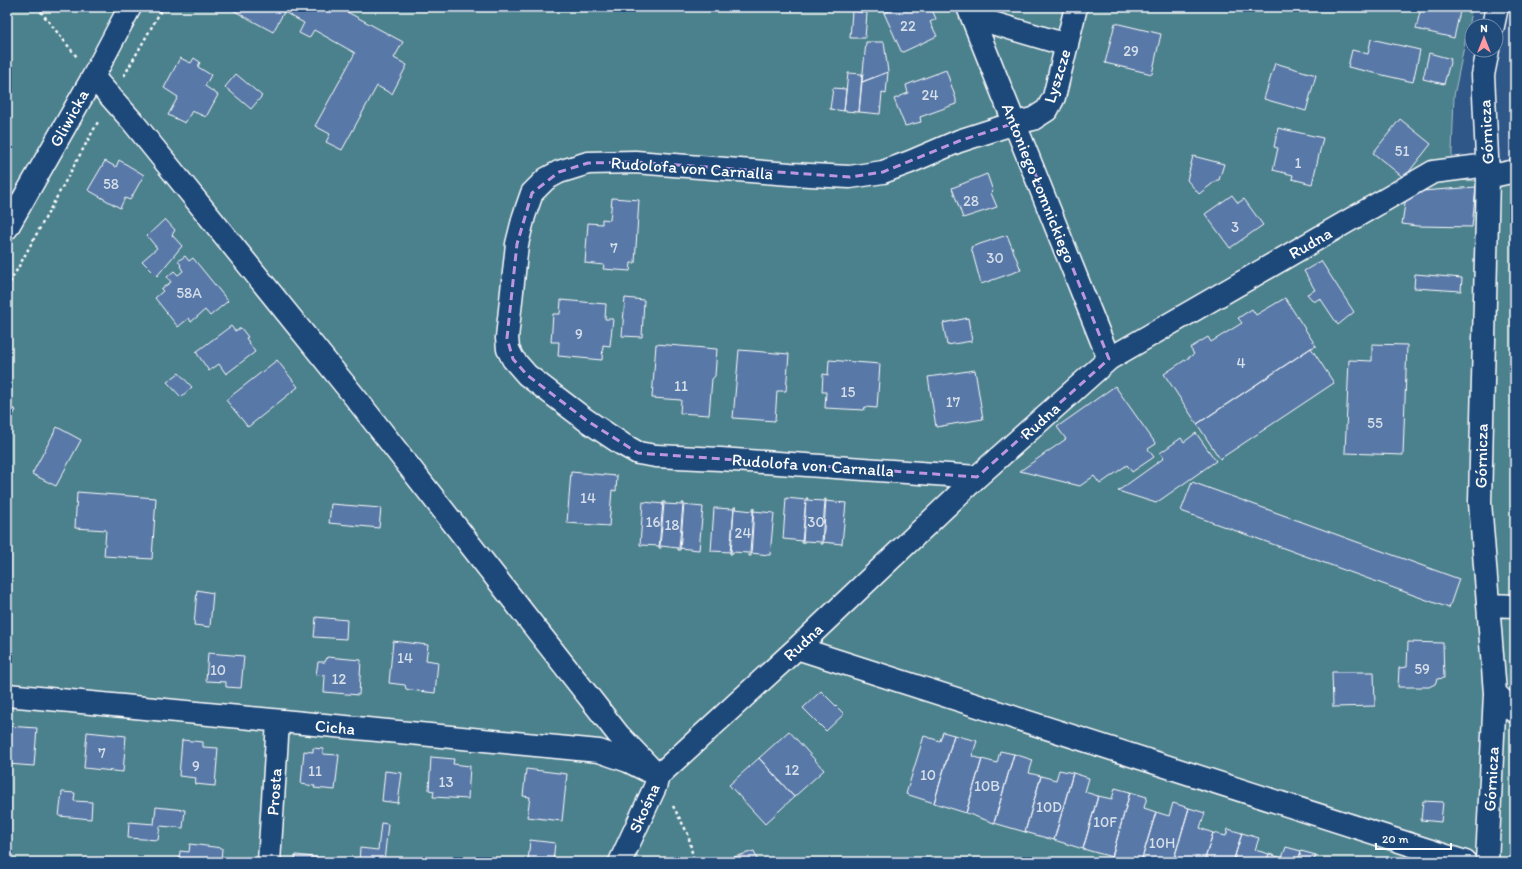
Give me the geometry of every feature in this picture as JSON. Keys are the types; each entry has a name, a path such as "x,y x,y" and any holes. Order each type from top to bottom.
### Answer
{"street":[{"name":"Gliwicka","path":"7,228 93,77 130,7"},
{"name":"Lyszcze","path":"1015,123 1034,120 1047,110 1054,97 1076,7"},
{"path":"1495,18 1497,7"},
{"path":"970,12 1067,45"},
{"name":"Antoniego Łomnickiego","path":"970,12 1109,359"},
{"name":"Górnicza","path":"1486,58 1483,75 1488,171 1480,502 1495,693 1487,862"},
{"path":"93,77 133,122 354,396 656,782"},
{"name":"Rudolofa von Carnalla","path":"977,477 656,456 638,453 586,420 527,375 513,359 508,349 507,338 518,244 524,216 532,193 546,179 559,172 588,163 635,162 850,177 882,172 959,141 1015,123"},
{"name":"Rudna","path":"656,782 977,477 1109,359 1433,172 1515,171"},
{"path":"1489,605 1515,606"},
{"path":"797,648 1465,862"},
{"path":"1495,693 1515,712"},
{"name":"Cicha","path":"7,695 278,722 599,751 628,761 656,782"},
{"name":"Prosta","path":"269,862 278,722"},
{"name":"Skośna","path":"620,862 656,782"}],"path":[{"path":"37,7 93,77"},
{"path":"123,78 163,7"},
{"path":"7,288 103,114"},
{"path":"656,782 688,834 694,862"}],"highlighted area":[{"path":"1015,123 1109,359 977,477 638,453 586,420 527,375 513,359 507,338 517,244 532,193 559,172 588,163 635,162 850,177 883,172 959,141"}],"green space":[{"path":"7,7 1472,7 1470,18 1464,18 1464,47 1454,96 1451,180 1515,182 1515,862 7,862"}],"building":[{"path":"227,7 338,7 403,42 394,58 407,65 392,94 377,86 342,150 326,142 330,134 315,126 355,53 314,30 309,38 299,33 304,23 284,12 273,32"},
{"path":"899,7 931,7 936,19 930,22 937,36 903,52 901,51 884,13"},
{"path":"1421,7 1461,7 1454,38 1416,29"},
{"path":"852,11 867,13 865,38 850,38"},
{"path":"1115,23 1161,34 1152,74 1105,63"},
{"path":"1371,39 1420,50 1413,82 1348,67 1352,50 1368,54"},
{"path":"866,42 884,42 888,72 862,82"},
{"path":"1429,53 1451,59 1444,84 1423,79"},
{"path":"180,58 191,63 194,58 200,62 198,67 211,75 205,86 218,95 206,117 192,111 185,123 168,115 178,97 164,88"},
{"path":"1275,63 1316,75 1306,111 1264,99"},
{"path":"946,70 956,99 956,104 920,117 921,122 905,126 894,99 908,93 906,85"},
{"path":"888,72 886,94 882,93 880,114 859,112 862,82"},
{"path":"848,73 862,74 859,112 844,111"},
{"path":"236,74 262,96 251,109 225,87"},
{"path":"833,88 846,89 844,111 830,109"},
{"path":"1400,119 1431,144 1404,178 1373,153"},
{"path":"1278,128 1323,138 1312,184 1292,179 1293,175 1273,170 1278,148 1274,147"},
{"path":"1193,156 1224,164 1219,180 1199,194 1187,180"},
{"path":"119,160 144,175 130,200 125,198 120,208 88,190 105,161 116,167"},
{"path":"987,174 993,191 991,193 997,207 963,218 952,188"},
{"path":"1476,187 1472,227 1417,226 1402,224 1406,197 1422,191"},
{"path":"1232,195 1238,203 1244,199 1263,225 1230,248 1205,214"},
{"path":"612,198 639,200 635,263 631,263 630,271 603,269 604,265 585,263 588,223 602,224 602,219 610,220"},
{"path":"165,219 175,230 172,235 182,246 157,276 142,261 157,248 147,236"},
{"path":"1007,235 1021,270 981,284 971,247"},
{"path":"185,256 189,261 193,258 228,301 210,316 205,310 191,322 189,318 178,327 155,298 163,291 161,289 171,282 167,277 174,271 178,275 183,271 178,261"},
{"path":"1321,261 1354,312 1338,325 1320,298 1314,302 1307,294 1315,290 1304,271"},
{"path":"1415,274 1462,278 1461,291 1414,288"},
{"path":"625,298 644,300 642,337 622,336"},
{"path":"1285,298 1316,346 1197,424 1164,374 1194,354 1190,348 1208,337 1211,342 1242,323 1238,318 1252,309 1256,315"},
{"path":"561,300 606,304 605,319 613,319 610,346 603,345 602,360 558,356 559,342 551,342 553,314 560,314"},
{"path":"968,318 972,341 947,345 943,323"},
{"path":"231,326 235,331 241,328 248,337 246,338 255,352 226,374 219,364 209,371 196,352"},
{"path":"656,344 717,349 715,376 712,379 709,415 680,413 681,400 652,398"},
{"path":"1372,344 1407,345 1403,455 1345,453 1349,360 1372,361"},
{"path":"1311,348 1334,383 1220,459 1197,424"},
{"path":"739,350 789,354 786,391 777,391 775,421 733,418"},
{"path":"277,360 298,387 248,427 226,400"},
{"path":"829,360 880,364 877,408 865,407 864,410 825,408 826,392 822,392 823,374 828,375"},
{"path":"975,370 983,419 936,427 928,377"},
{"path":"179,373 192,387 181,397 167,382"},
{"path":"1115,386 1156,444 1148,449 1154,457 1132,472 1127,465 1100,484 1094,476 1080,486 1020,471 1066,439 1057,427"},
{"path":"7,406 16,410 7,426"},
{"path":"57,427 81,440 56,486 32,474"},
{"path":"1196,433 1216,461 1156,503 1118,491 1164,458 1160,453 1181,438 1184,442"},
{"path":"571,472 617,476 616,491 612,490 609,526 567,523"},
{"path":"1192,482 1459,579 1449,608 1181,511"},
{"path":"77,492 156,498 152,559 104,556 106,530 75,528"},
{"path":"786,498 806,500 803,541 783,539"},
{"path":"806,498 808,498 807,500 824,501 826,499 823,544 821,544 821,542 804,541 804,543 802,543"},
{"path":"825,501 846,503 842,544 822,542"},
{"path":"643,502 664,504 660,546 640,545"},
{"path":"663,502 665,502 665,504 682,505 682,503 684,503 680,550 678,550 678,548 661,546 661,548 659,548"},
{"path":"331,504 381,508 379,528 329,523"},
{"path":"683,505 703,507 699,550 679,548"},
{"path":"734,507 736,507 735,509 753,511 754,508 751,556 749,556 749,553 732,552 732,554 730,554"},
{"path":"714,508 734,509 731,552 711,551"},
{"path":"753,511 774,513 770,555 750,553"},
{"path":"197,590 213,593 210,627 194,625"},
{"path":"316,617 347,620 346,639 314,637"},
{"path":"393,641 428,645 426,660 438,662 435,693 410,690 406,689 405,685 389,683"},
{"path":"1408,642 1443,643 1444,678 1437,679 1435,684 1429,687 1398,687 1399,668 1407,667"},
{"path":"208,653 244,656 241,688 226,687 226,682 206,681"},
{"path":"327,657 361,660 359,695 324,692 325,676 316,675 318,662 325,662"},
{"path":"1332,672 1374,672 1375,706 1333,707"},
{"path":"821,691 844,714 826,731 803,708"},
{"path":"7,726 37,728 34,766 7,764"},
{"path":"789,731 824,770 794,797 759,758"},
{"path":"87,732 126,736 123,772 84,768"},
{"path":"943,732 954,735 934,803 906,794 924,736 940,741"},
{"path":"954,735 977,741 972,756 982,759 966,813 934,803"},
{"path":"182,740 203,742 203,747 218,748 215,786 195,784 196,778 179,776"},
{"path":"313,748 323,749 323,754 339,755 335,790 314,788 315,786 301,784 304,751 313,752"},
{"path":"1000,751 1014,754 994,823 966,813 982,759 997,763"},
{"path":"1014,754 1033,760 1029,773 1041,776 1025,832 994,823"},
{"path":"431,757 454,759 453,764 470,766 468,799 433,797 434,791 429,790"},
{"path":"759,758 794,797 765,824 729,785"},
{"path":"526,769 567,774 562,821 527,817 530,797 523,796"},
{"path":"1059,770 1073,773 1054,840 1025,832 1041,776 1056,780"},
{"path":"385,771 402,773 398,803 382,801"},
{"path":"1073,773 1089,778 1085,792 1098,796 1083,849 1054,840"},
{"path":"1115,788 1130,792 1112,857 1083,849 1098,796 1112,799"},
{"path":"62,792 75,793 74,801 92,802 91,819 59,816"},
{"path":"1130,792 1147,797 1144,808 1156,812 1141,862 1130,862 1112,857"},
{"path":"1423,801 1443,802 1441,822 1421,820"},
{"path":"1173,803 1189,808 1173,862 1141,862 1156,812 1169,816"},
{"path":"156,807 185,810 183,828 160,826 158,840 128,838 129,822 154,824"},
{"path":"1189,808 1205,813 1200,828 1213,833 1204,862 1173,862"},
{"path":"381,823 388,824 384,862 359,862 360,848 378,850"},
{"path":"1228,829 1242,833 1233,862 1204,862 1213,833 1226,836"},
{"path":"1242,833 1259,838 1255,850 1269,854 1266,862 1233,862"},
{"path":"530,840 555,843 553,862 528,862"},
{"path":"190,844 222,848 221,862 179,862 180,851 189,852"},
{"path":"1286,847 1301,851 1298,862 1266,862 1269,854 1282,858"},
{"path":"754,851 758,862 732,862 731,858"},
{"path":"1301,851 1316,855 1313,862 1298,862"},
{"path":"296,855 340,860 340,862 295,862"}]}
